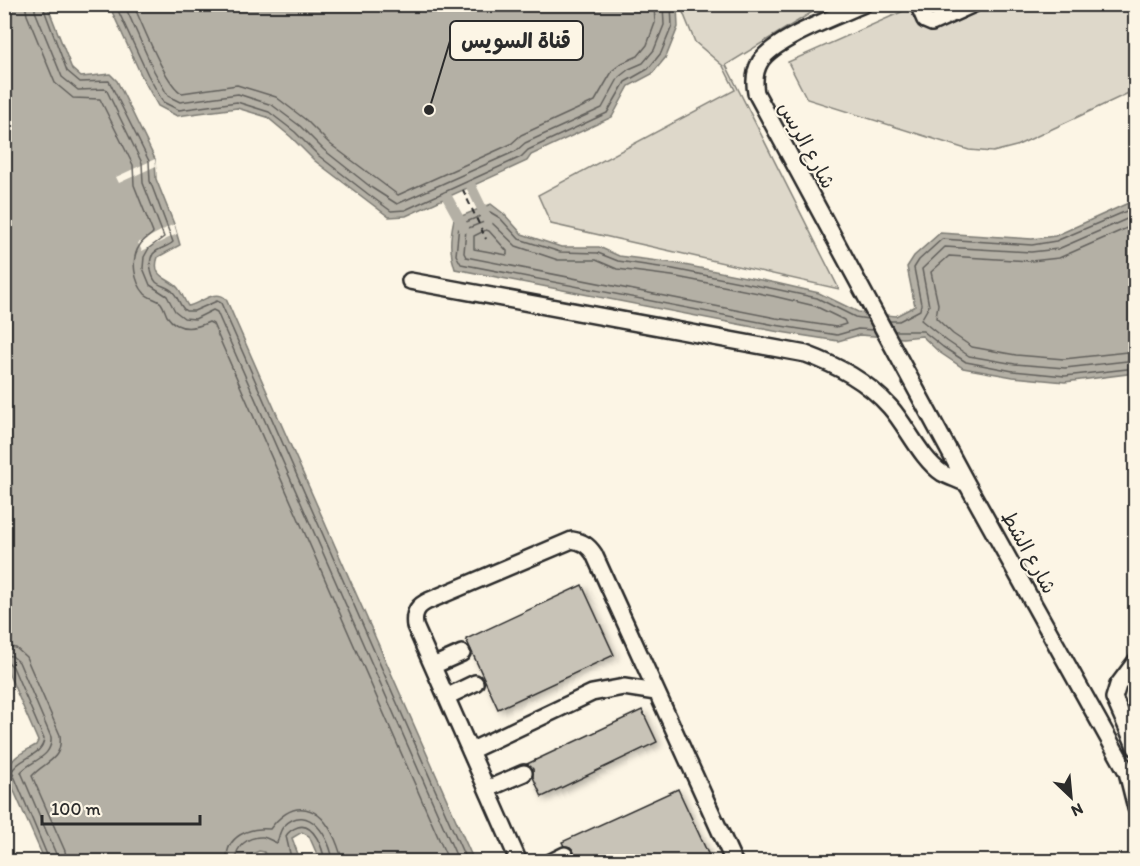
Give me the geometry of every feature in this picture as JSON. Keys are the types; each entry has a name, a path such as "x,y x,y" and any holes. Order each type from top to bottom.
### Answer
{"street":[{"name":"شارع الريس","path":"864,4 774,47 759,62 754,83 760,103 896,352"},
{"path":"918,4 925,20 932,23 974,4"},
{"path":"410,281 806,354 830,363 861,381 891,408 929,460 942,473 967,484"},
{"name":"شارع الشط","path":"896,352 967,484 1131,774 1136,808"},
{"path":"519,861 415,626 414,618 421,604 572,540 581,541 589,546 594,554 734,861"},
{"path":"433,666 462,652"},
{"path":"1136,661 1118,685 1114,698 1136,748"},
{"path":"447,697 475,683"},
{"path":"470,751 592,693 608,688 624,687 656,692"},
{"path":"487,789 524,773"}],"path":[{"path":"463,190 486,239"}],"shaded area":[{"path":"680,5 824,5 726,65 839,289 551,224 538,195 735,90 723,66 695,42"},
{"path":"917,5 1135,5 1135,90 1016,146 993,152 969,150 807,99 788,62"}],"water":[{"path":"4,5 47,5 72,69 81,77 110,74 117,81 155,159 156,179 180,245 158,257 157,269 162,276 178,288 188,306 217,295 226,299 474,861 320,861 309,836 302,832 292,838 299,857 294,861 269,861 264,852 259,851 250,855 250,861 45,861 7,775 13,760 36,745 38,741 4,663"},
{"path":"109,5 677,5 678,27 666,57 652,74 629,86 612,117 531,155 527,161 406,216 389,217 315,161 267,117 237,108 177,116 158,106"},
{"path":"1135,200 1135,373 1065,382 1013,377 963,368 939,352 922,336 903,338 859,335 838,341 774,331 455,269 451,250 454,219 491,204 504,214 522,234 561,247 599,247 619,256 674,263 776,283 819,293 858,312 896,316 915,306 907,267 914,256 940,233 1032,239 1055,236"}],"pier":[{"path":"155,159 156,166 119,183 116,177"},
{"path":"174,224 177,234 142,251 138,243"}],"building":[{"path":"582,585 614,655 498,709 466,639"},
{"path":"642,710 657,742 542,797 533,777 533,769 527,764"},
{"path":"678,789 710,858 704,861 572,861 575,856 573,850 564,846 562,842"}],"waterway":[{"path":"471,186 488,221"},
{"path":"447,197 464,228"}],"place":[{"name":"قناة السويس","path":"429,110"}]}
